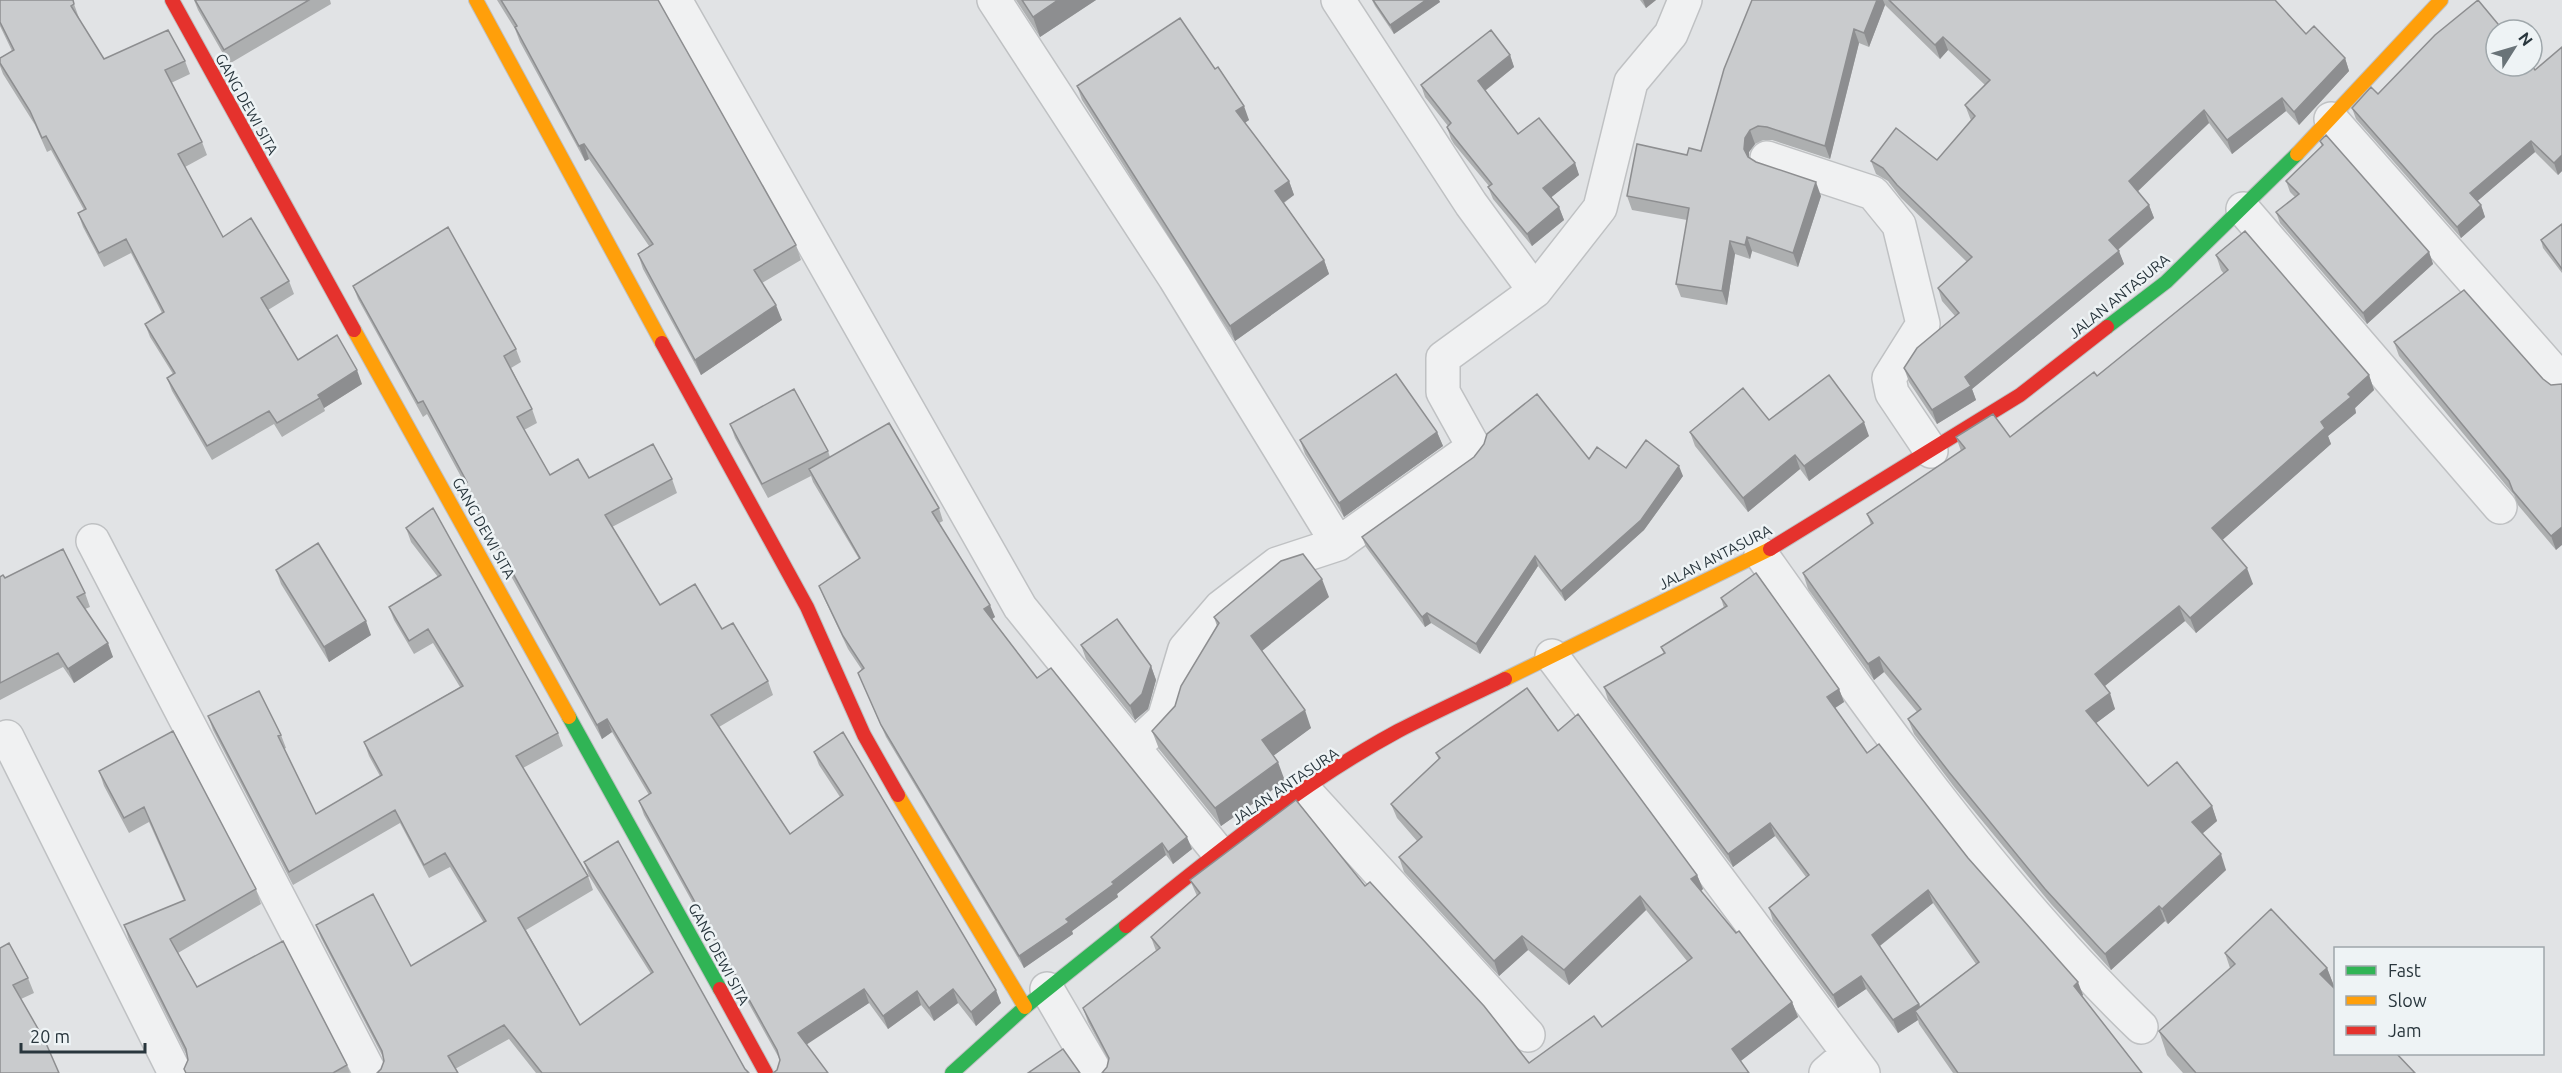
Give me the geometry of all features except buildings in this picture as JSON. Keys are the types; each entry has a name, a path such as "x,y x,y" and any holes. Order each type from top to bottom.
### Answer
{"street":[{"name":"GANG DEWI SITA","path":"172,0 188,33 430,464 766,1073"},
{"path":"476,0 762,527 801,594 831,657 850,710 869,746 1036,998 1095,1073"},
{"path":"675,0 1020,607 1218,852"},
{"path":"994,0 1175,278 1338,544"},
{"path":"1338,0 1471,204 1535,291"},
{"path":"1134,747 1164,719 1185,649 1221,607 1277,564 1338,544 1467,452 1472,444 1443,392 1443,358 1535,291 1600,208 1631,82 1671,34 1685,0"},
{"name":"JALAN ANTASURA","path":"952,1073 1036,998 1218,852 1304,790 1397,732 1761,555 2020,395 2166,282 2243,209 2331,119 2441,0"},
{"path":"2331,119 2562,381"},
{"path":"1767,158 1872,193 1899,225 1923,324 1889,378 1892,393 1931,451"},
{"path":"2243,209 2500,507"},
{"path":"93,541 370,1073"},
{"path":"1761,555 1880,722 2010,888 2081,970 2141,1027"},
{"path":"1552,656 1846,1067"},
{"path":"7,736 175,1073"},
{"path":"1304,790 1528,1035"}],"traffic: fast":[{"path":"2107,327 2166,282 2297,154"},
{"path":"569,717 720,989"},
{"path":"952,1073 1025,1007 1126,926"}],"traffic: slow":[{"path":"476,0 662,343"},
{"path":"2297,154 2441,0"},
{"path":"354,330 569,717"},
{"path":"1505,679 1770,549"},
{"path":"898,795 1025,1007"}],"traffic: jam":[{"path":"172,0 354,330"},
{"path":"1770,549 2020,395 2107,327"},
{"path":"662,343 807,607 864,735 898,795"},
{"path":"1126,926 1258,822 1326,774 1398,731 1505,679"},
{"path":"720,989 766,1073"}]}
